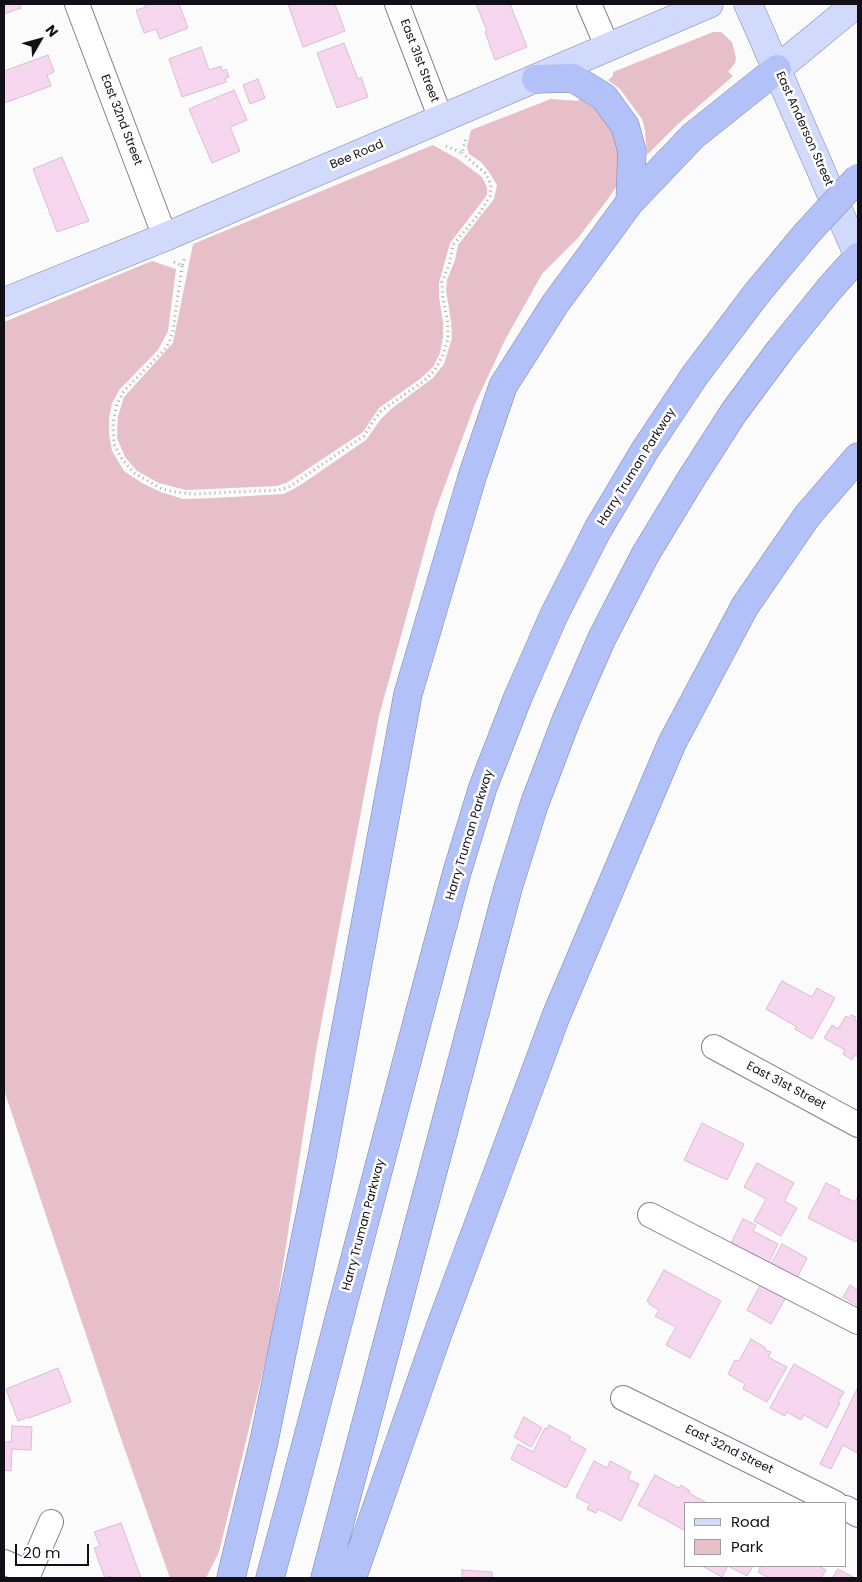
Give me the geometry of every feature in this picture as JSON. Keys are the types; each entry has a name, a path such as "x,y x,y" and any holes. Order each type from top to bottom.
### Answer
{"highway":[{"path":"231,1578 264,1441 322,1156 411,685 473,474 503,386 554,304 630,202 693,136 778,69"},
{"path":"536,79 574,78 604,97 625,126 632,151 630,202"},
{"name":"Harry Truman Parkway","path":"270,1578 457,872 483,787 518,697 554,615 598,529 694,375 757,293 807,233 858,178"},
{"path":"325,1578 508,888 534,805 567,718 602,638 645,555 691,479 729,421 780,350 858,256"},
{"path":"352,1578 438,1333 556,1016 668,752 746,606 807,516 858,457"},
{"path":"807,516 858,480"}],"main road":[{"name":"Bee Road","path":"4,302 165,237 443,132 536,79 709,4"},
{"name":"East Anderson Street","path":"748,4 858,256"},
{"path":"778,69 856,4"}],"street":[{"name":"East 32nd Street","path":"77,4 165,237"},
{"name":"East 31st Street","path":"397,4 443,132"},
{"path":"589,4 608,48"},
{"name":"East 31st Street","path":"714,1047 858,1125"},
{"path":"650,1215 858,1322"},
{"name":"East 32nd Street","path":"623,1398 834,1502"},
{"path":"4,1562 28,1576 51,1522"}],"path":[{"path":"182,266 173,331 169,343 124,391 117,404 113,424 114,444 122,459 134,473 162,488 176,492 212,494 279,490 289,487 364,436 381,411 424,381 435,370 443,355 448,340 448,322 443,300 442,282 449,265 453,245 479,214 490,196 491,184 485,173 462,153 443,132"},
{"path":"462,153 466,136"}],"green space":[{"path":"713,32 721,32 732,42 736,58 735,63 728,72 733,76 677,125 647,155 642,119 620,89 608,80 613,76 613,72"},
{"path":"581,95 618,127 620,181 578,238 542,274 505,340 475,404 435,512 379,716 316,1051 273,1330 219,1552 206,1578 170,1578 118,1430 4,1090 4,322 152,261 176,269 168,331 158,350 120,389 112,403 109,418 109,434 112,451 124,471 142,483 183,499 284,494 299,486 366,440 381,419 391,409 433,378 444,364 452,338 446,290 447,280 455,260 458,245 494,199 497,185 481,162 469,154 467,147 471,130 551,99 578,101"},
{"path":"433,145 458,159 482,177 487,187 487,195 450,243 439,283 443,337 440,353 433,367 420,379 379,408 363,432 288,482 277,486 186,490 159,483 137,471 125,457 117,438 118,416 124,397 173,343 193,244"}],"building":[{"path":"4,4 20,4 21,8 4,14"},
{"path":"144,4 179,4 188,28 160,39 156,29 144,33 136,10 146,7"},
{"path":"288,4 335,4 345,31 303,47"},
{"path":"476,4 510,4 527,47 495,60 485,32 487,31"},
{"path":"344,43 358,79 361,77 368,97 337,108 317,53"},
{"path":"201,47 209,70 221,66 222,71 226,69 229,77 225,78 226,82 182,97 169,59"},
{"path":"48,55 54,72 47,75 51,86 4,103 4,71"},
{"path":"258,79 265,98 250,104 243,85"},
{"path":"234,90 247,120 230,127 240,151 212,163 189,109"},
{"path":"62,157 89,221 57,232 33,169"},
{"path":"782,981 812,997 817,988 835,998 812,1039 795,1029 797,1027 766,1009"},
{"path":"851,1015 856,1017 854,1020 858,1022 858,1057 855,1055 852,1060 843,1054 845,1050 824,1038 832,1025 838,1029 846,1016 849,1018"},
{"path":"702,1123 744,1144 727,1180 684,1160"},
{"path":"757,1163 794,1183 784,1201 797,1208 781,1236 754,1221 766,1199 744,1187"},
{"path":"826,1183 840,1190 838,1194 855,1202 858,1196 858,1238 856,1242 808,1218"},
{"path":"743,1219 756,1225 753,1231 778,1244 768,1264 730,1245"},
{"path":"782,1244 807,1258 796,1280 770,1266"},
{"path":"664,1270 721,1301 690,1358 666,1345 676,1327 655,1316 659,1310 647,1301"},
{"path":"761,1284 786,1297 771,1324 747,1310"},
{"path":"850,1285 858,1290 858,1306 843,1297"},
{"path":"751,1339 766,1348 765,1350 771,1352 768,1357 787,1367 767,1402 743,1389 745,1384 728,1374 735,1360 739,1361"},
{"path":"794,1364 844,1392 827,1428 804,1415 801,1420 787,1412 785,1416 770,1408"},
{"path":"58,1368 71,1402 18,1421 6,1389"},
{"path":"858,1387 858,1450 857,1453 843,1445 831,1469 820,1464"},
{"path":"524,1417 542,1428 531,1447 514,1437"},
{"path":"549,1425 571,1437 569,1440 586,1449 566,1488 511,1459 518,1444 533,1452 545,1428 547,1429"},
{"path":"12,1426 32,1427 31,1450 12,1449 11,1471 4,1470 4,1442 11,1442"},
{"path":"594,1461 607,1468 610,1461 631,1472 628,1479 639,1484 621,1521 598,1509 596,1513 587,1509 590,1504 576,1497"},
{"path":"655,1475 679,1488 681,1485 690,1491 689,1493 705,1502 684,1502 684,1530 638,1505"},
{"path":"121,1523 141,1578 112,1578 111,1576 105,1578 94,1548 100,1546 94,1532"},
{"path":"704,1567 727,1567 722,1577"},
{"path":"730,1567 752,1567 747,1576"},
{"path":"760,1567 821,1567 826,1570 821,1578 769,1578 758,1572"},
{"path":"838,1569 855,1578 832,1578"},
{"path":"462,1570 492,1572 492,1578 462,1578"}]}
